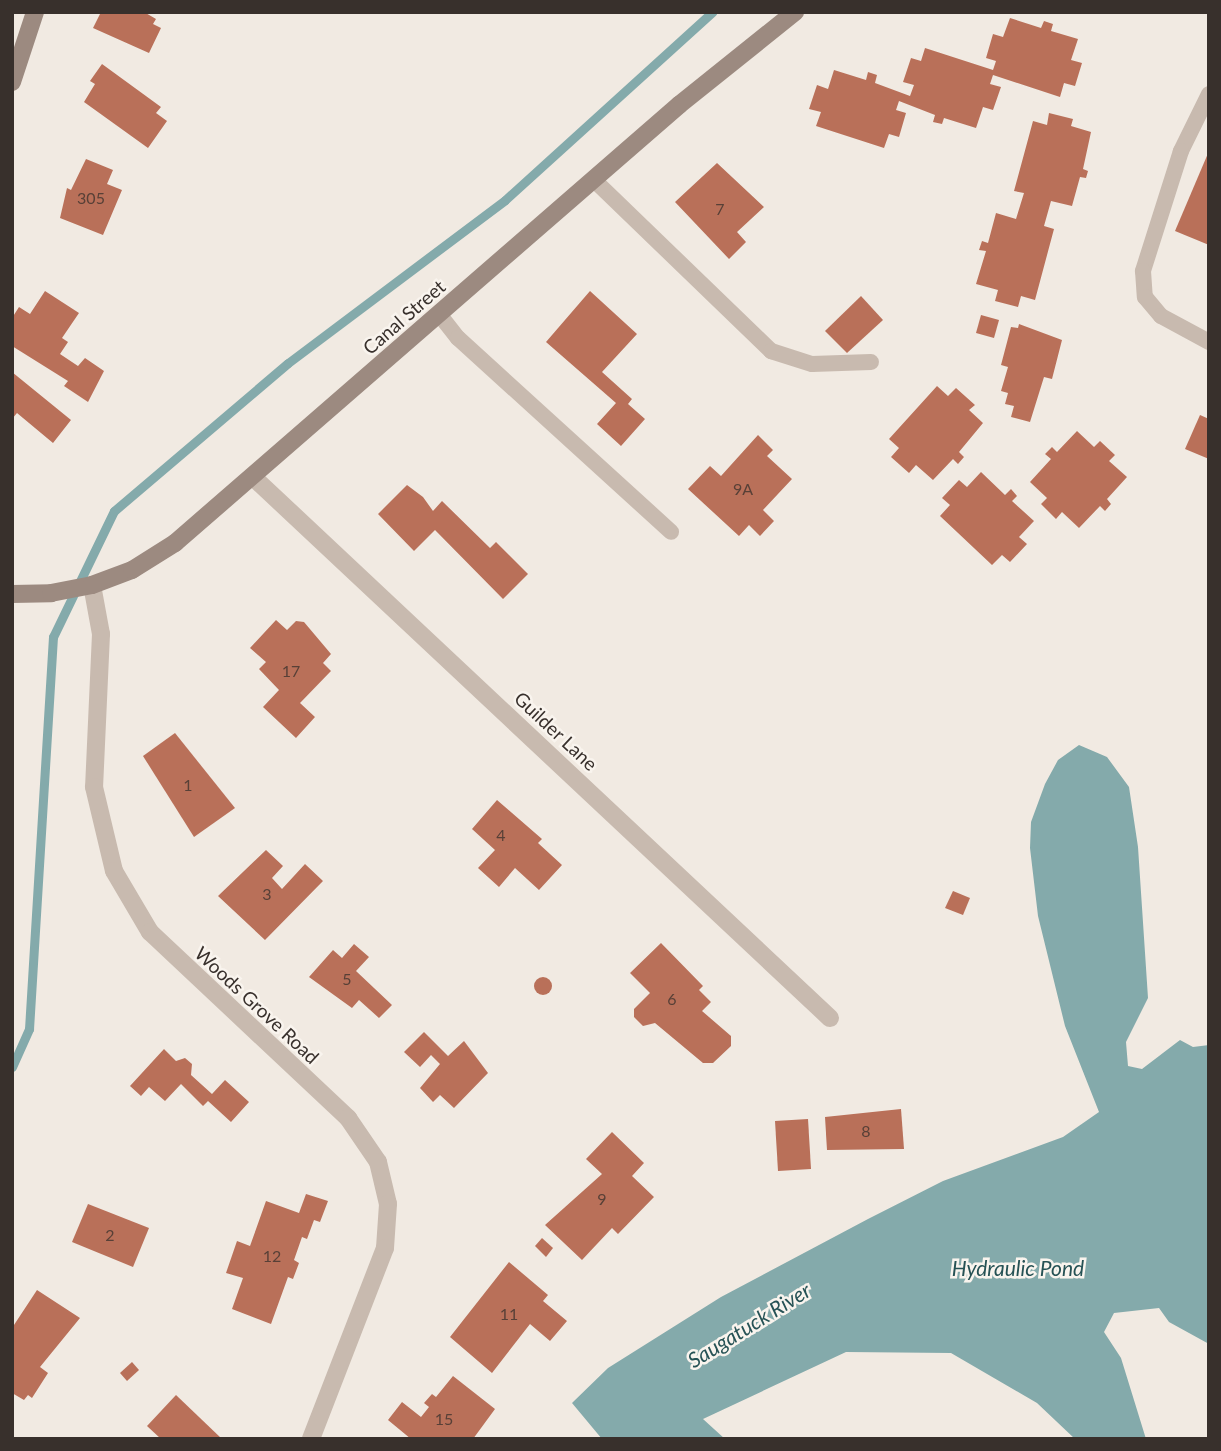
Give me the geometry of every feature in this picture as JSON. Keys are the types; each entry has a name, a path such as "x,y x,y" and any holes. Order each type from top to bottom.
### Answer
{"main road":[{"path":"12,82 35,12"},
{"name":"Canal Street","path":"12,594 51,593 92,585 156,556 253,477 750,44 795,12"}],"street":[{"name":"Guilder Lane","path":"253,477 830,1018"},
{"name":"Woods Grove Road","path":"92,585 101,634 94,787 114,871 150,932 348,1118 378,1162 388,1204 385,1248 311,1439"}],"lane":[{"path":"1209,94 1181,151 1143,271 1145,297 1161,317 1209,342"},
{"path":"593,179 771,351 812,364 871,362"},
{"path":"439,314 458,338 671,532"}],"water":[{"name":"Hydraulic Pond","path":"1079,745 1107,757 1129,787 1138,847 1148,998 1126,1042 1128,1066 1142,1069 1180,1040 1193,1047 1209,1045 1209,1344 1169,1322 1159,1308 1114,1313 1104,1332 1121,1358 1146,1439 1075,1439 1037,1403 951,1353 846,1352 703,1419 725,1439 602,1439 572,1403 608,1368 721,1297 868,1219 943,1181 1063,1137 1099,1112 1065,1026 1038,916 1030,848 1031,822 1045,784 1058,760"}],"building":[{"path":"101,12 144,12 156,19 153,24 161,28 149,53 93,28"},
{"path":"1010,18 1041,28 1044,21 1053,24 1051,31 1078,39 1071,60 1082,63 1075,86 1064,83 1060,97 993,75 990,84 1001,87 993,110 983,107 976,128 944,118 942,124 933,122 935,115 899,101 896,110 906,113 899,137 889,134 884,148 816,126 821,112 809,109 817,85 828,89 834,70 866,80 868,72 877,75 875,83 910,96 914,85 903,82 911,58 921,61 925,48 993,70 996,61 986,58 993,34 1003,37"},
{"path":"102,64 161,107 156,113 167,121 148,148 84,102 95,84 90,81"},
{"path":"1049,113 1073,119 1071,126 1091,132 1083,169 1088,171 1086,178 1080,177 1072,206 1051,201 1044,226 1054,229 1035,300 1021,296 1018,307 995,301 998,290 976,284 986,251 979,250 982,241 988,243 996,213 1016,219 1024,193 1014,191 1033,121 1047,125"},
{"path":"1209,151 1209,245 1175,231"},
{"path":"86,159 113,170 107,184 122,190 103,235 60,218 67,188 71,190"},
{"path":"717,163 764,207 737,232 746,242 729,259 675,202"},
{"path":"45,291 79,313 62,338 68,342 60,354 78,366 85,358 104,371 88,402 64,386 68,381 12,346 12,318 19,307 30,314"},
{"path":"590,291 637,334 602,372 632,399 628,404 645,419 621,446 597,424 616,403 546,342"},
{"path":"861,296 883,320 847,353 825,331"},
{"path":"981,315 999,320 994,338 976,333"},
{"path":"1019,324 1062,340 1052,379 1044,377 1030,422 1011,417 1014,406 1005,404 1008,393 1001,391 1008,367 1001,365 1011,327 1018,328"},
{"path":"12,372 71,420 53,443 17,413 12,419"},
{"path":"937,386 948,396 956,388 975,405 969,410 983,423 959,452 964,457 958,464 953,459 933,480 916,465 909,473 891,457 899,448 889,439"},
{"path":"1200,415 1209,419 1209,459 1185,449"},
{"path":"1077,431 1094,447 1100,441 1115,455 1109,461 1127,477 1107,499 1111,504 1105,511 1100,506 1079,528 1062,512 1056,519 1041,504 1047,498 1030,482 1051,459 1045,454 1052,447 1057,452"},
{"path":"758,435 773,450 767,456 792,479 763,510 774,521 760,536 749,525 739,536 688,489 710,466 721,476"},
{"path":"981,472 1005,495 1011,489 1017,496 1012,501 1034,521 1019,537 1027,544 1010,562 1002,555 992,565 940,516 950,505 942,498 959,480 967,487"},
{"path":"407,485 423,497 433,511 442,501 490,548 496,542 528,574 503,599 435,530 414,551 378,514"},
{"path":"276,620 287,630 296,621 304,622 331,654 323,663 331,671 300,703 315,717 296,738 263,707 279,690 259,669 266,662 250,648"},
{"path":"175,733 235,808 194,837 143,756"},
{"path":"497,800 542,839 538,843 562,865 539,890 515,868 499,887 478,868 495,850 472,829"},
{"path":"266,850 283,866 272,878 282,889 305,864 323,881 265,940 218,896"},
{"path":"953,891 970,898 963,915 945,908"},
{"path":"661,943 703,986 699,990 711,1002 702,1011 731,1036 731,1046 713,1063 703,1063 655,1023 643,1026 634,1017 634,1009 650,993 630,973"},
{"path":"354,944 369,957 356,971 392,1005 379,1018 359,1000 352,1008 309,977 333,950 342,958"},
{"path":"539,977 547,977 552,986 550,993 539,995 534,990 534,982"},
{"path":"424,1032 448,1056 464,1041 488,1073 454,1108 440,1095 433,1102 420,1088 440,1064 431,1055 420,1067 404,1052"},
{"path":"164,1049 176,1061 185,1058 192,1064 191,1075 212,1094 225,1080 249,1102 231,1122 208,1101 203,1106 181,1084 165,1101 149,1087 141,1096 130,1086"},
{"path":"901,1109 904,1149 827,1150 825,1117"},
{"path":"808,1119 811,1169 778,1171 775,1121"},
{"path":"612,1132 644,1163 632,1176 654,1197 618,1234 612,1228 582,1260 545,1225 602,1174 586,1159"},
{"path":"306,1194 328,1201 320,1222 314,1220 307,1239 302,1237 294,1260 299,1263 293,1279 288,1277 271,1324 232,1309 243,1278 226,1273 237,1241 250,1246 266,1201 299,1213"},
{"path":"88,1204 149,1228 133,1267 72,1242"},
{"path":"542,1238 553,1248 546,1257 535,1246"},
{"path":"509,1262 548,1295 543,1301 567,1321 550,1341 530,1324 492,1373 450,1337"},
{"path":"37,1290 80,1318 40,1367 48,1373 32,1398 28,1395 24,1400 12,1393 12,1328"},
{"path":"132,1362 139,1370 127,1381 120,1373"},
{"path":"453,1376 495,1409 473,1439 411,1439 388,1420 402,1402 421,1417 429,1407 424,1403 432,1394 436,1397"},
{"path":"176,1395 222,1439 161,1439 147,1426"}],"waterway":[{"path":"12,1067 29,1029 53,637 114,511 288,363 505,200 712,12"}],"water label":[{"name":"Saugatuck River","path":"749,1325"}]}
